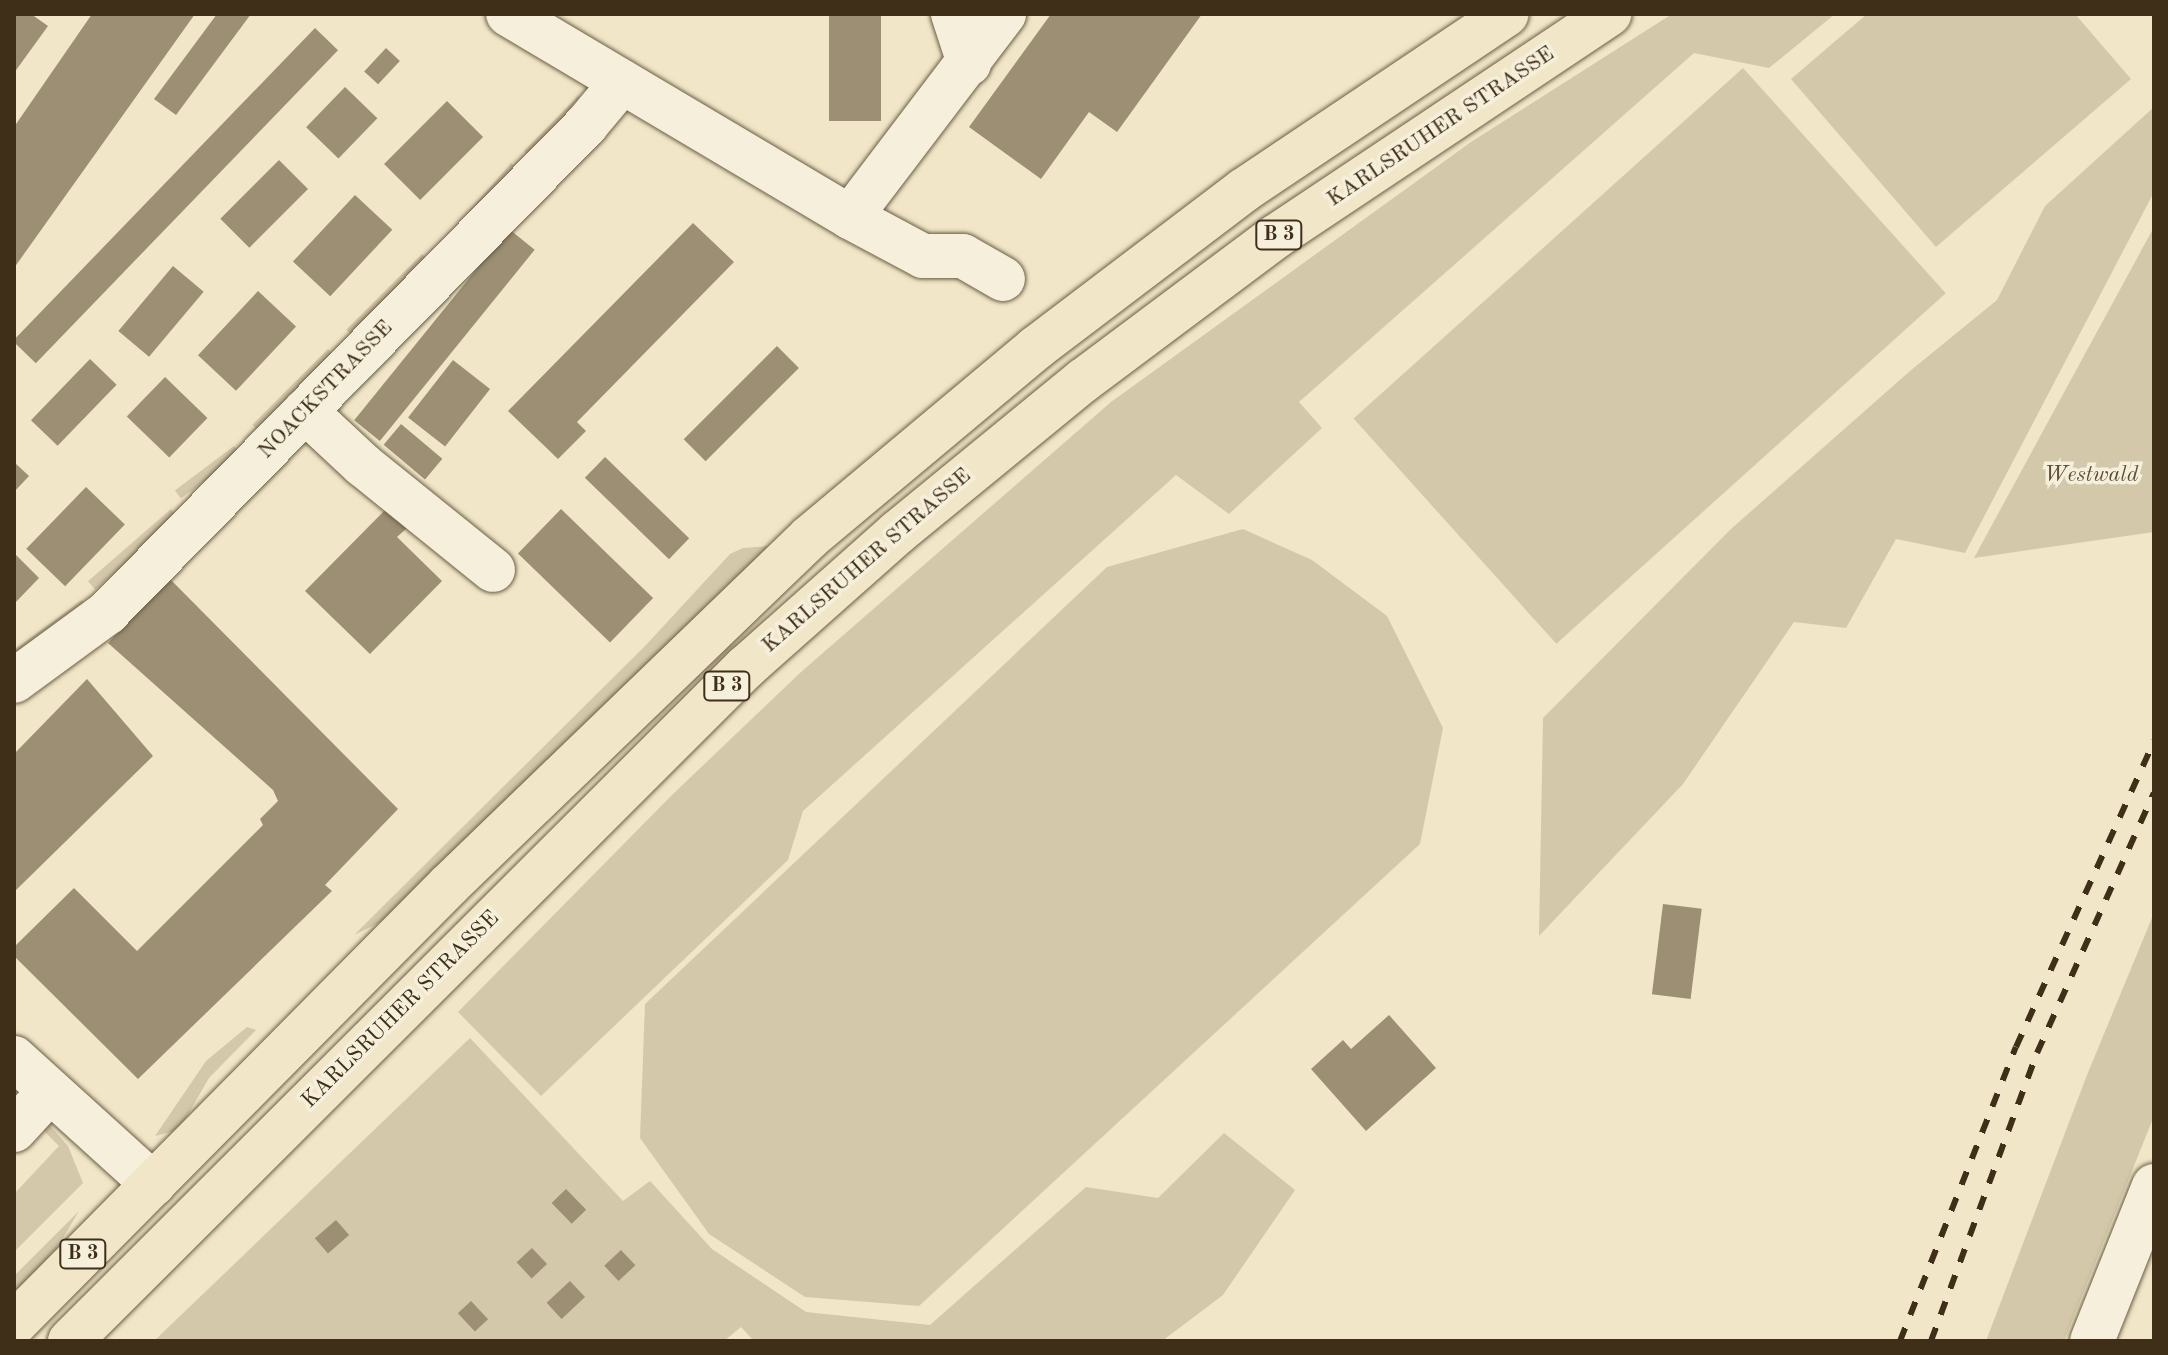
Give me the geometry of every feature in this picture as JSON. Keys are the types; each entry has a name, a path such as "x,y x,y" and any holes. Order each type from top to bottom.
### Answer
{"main road":[{"name":"B 3","path":"14,1324 449,885 810,537 1036,348 1244,190 1507,14"},
{"name":"KARLSRUHER STRASSE","path":"70,1341 746,667 898,532 1084,380 1275,237 1610,14"}],"street":[{"path":"953,14 969,63"},
{"path":"850,217 1004,14"},
{"path":"521,18 622,82 850,217 923,256 963,256 1003,279"},
{"name":"NOACKSTRASSE","path":"14,681 107,613 586,125 622,82"},
{"path":"305,411 363,465 493,570"},
{"path":"14,1058 153,1184"},
{"path":"14,1130 50,1091"},
{"path":"2092,1341 2154,1186"}],"green space":[{"path":"1672,14 1835,14 1769,68 1694,53 1299,402 1322,428 1229,514 1176,475 803,811 788,860 541,1096 458,1012 672,795 801,672 1111,402 1471,142"},
{"path":"1867,14 2075,14 2131,79 1936,247 1791,79"},
{"path":"1743,68 1946,293 1556,644 1354,419"},
{"path":"579,95 576,109 532,159 524,151"},
{"path":"2154,107 2154,192 1965,553 1896,539 1846,628 1794,622 1683,784 1539,936 1543,718 1731,529 1910,371 1997,300 2045,206"},
{"path":"511,163 519,170 452,247 444,240"},
{"name":"Westwald","path":"2154,227 2154,532 1974,558"},
{"path":"422,254 430,262 354,337 346,330"},
{"path":"328,349 336,357 260,432 252,425"},
{"path":"234,446 240,454 181,499 175,491"},
{"path":"171,509 178,517 95,589 88,581"},
{"path":"1243,529 1312,560 1387,616 1443,728 1420,844 919,1306 805,1297 709,1234 640,1138 645,1004 1107,567"},
{"path":"770,546 387,919 354,935 646,645 730,554 743,548"},
{"path":"82,600 89,608 21,656 14,650"},
{"path":"2154,913 2154,1116 2064,1341 1986,1341 2087,1075"},
{"path":"247,1027 256,1030 209,1078 179,1130 155,1136 206,1061"},
{"path":"470,1038 623,1201 650,1181 712,1249 806,1312 930,1325 1086,1187 1158,1198 1224,1133 1295,1190 1223,1295 1162,1341 754,1341 741,1327 724,1341 154,1341"},
{"path":"46,1121 68,1146 83,1183 14,1252 14,1194 59,1146 40,1127"},
{"path":"79,1211 57,1248 14,1294 14,1276"}],"building":[{"path":"14,14 31,14 48,26 14,73"},
{"path":"92,14 195,14 14,268 14,127"},
{"path":"217,14 251,14 176,115 154,99"},
{"path":"829,14 881,14 881,121 829,121"},
{"path":"1051,14 1202,14 1117,132 1089,112 1041,179 969,127"},
{"path":"315,28 338,50 36,363 14,340"},
{"path":"386,48 400,61 378,84 364,71"},
{"path":"345,87 377,118 338,159 306,127"},
{"path":"447,101 483,137 420,200 384,164"},
{"path":"279,160 308,189 249,248 220,219"},
{"path":"355,195 392,230 330,296 293,262"},
{"path":"693,223 734,262 577,422 586,431 558,459 508,411"},
{"path":"509,229 535,250 380,441 354,420"},
{"path":"173,266 204,292 149,357 118,331"},
{"path":"258,291 296,326 236,391 198,355"},
{"path":"777,346 799,368 706,461 684,439"},
{"path":"90,359 117,385 58,446 31,420"},
{"path":"453,360 490,389 445,446 408,418"},
{"path":"165,377 207,418 169,458 127,417"},
{"path":"401,424 442,459 425,479 384,445"},
{"path":"605,457 689,538 669,559 585,478"},
{"path":"14,462 29,476 14,492"},
{"path":"86,487 125,525 65,586 26,549"},
{"path":"387,508 407,528 397,537 442,581 370,654 305,591"},
{"path":"561,509 653,598 610,643 518,554"},
{"path":"14,553 39,578 14,604"},
{"path":"169,578 398,809 325,885 332,891 138,1079 14,956 14,947 74,888 137,951 263,825 260,819 278,801 273,790 108,643"},
{"path":"87,679 153,756 14,892 14,754"},
{"path":"1663,904 1702,909 1691,999 1652,994"},
{"path":"1389,1015 1436,1068 1366,1131 1311,1069 1343,1040 1351,1049"},
{"path":"566,1189 586,1210 572,1224 552,1203"},
{"path":"336,1220 349,1235 328,1253 315,1238"},
{"path":"532,1248 547,1264 532,1278 517,1262"},
{"path":"621,1250 635,1265 619,1281 604,1266"},
{"path":"570,1281 585,1297 562,1319 547,1303"},
{"path":"471,1301 488,1319 475,1332 458,1313"}],"railway":[{"path":"1900,1341 2016,1047 2154,741"},
{"path":"1931,1341 2037,1053 2154,793"}]}
